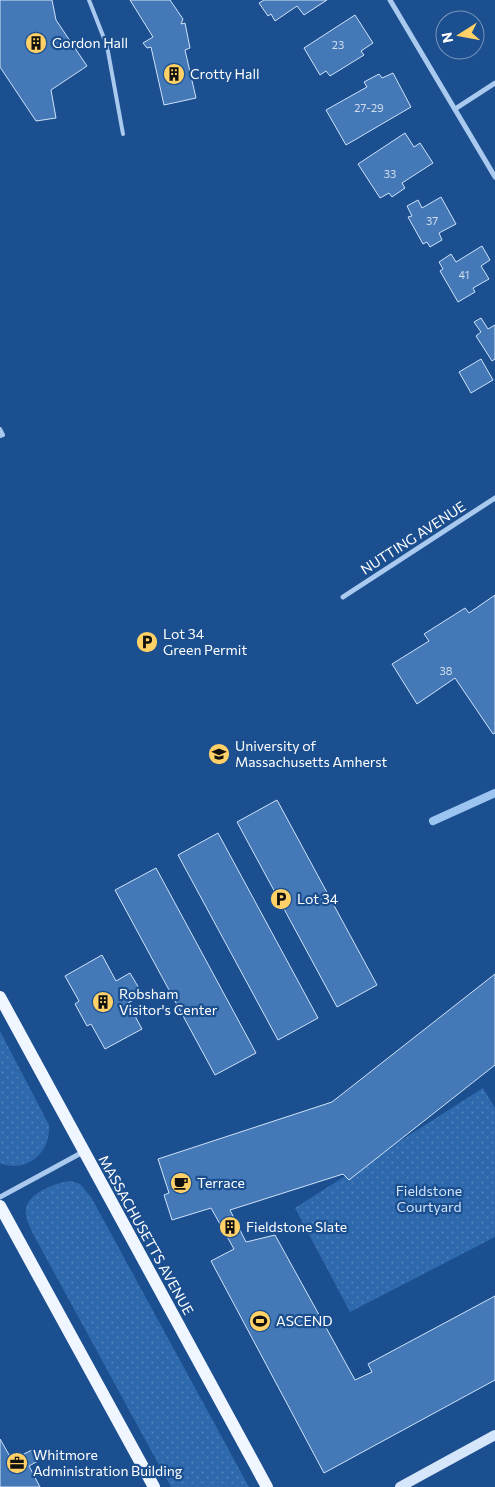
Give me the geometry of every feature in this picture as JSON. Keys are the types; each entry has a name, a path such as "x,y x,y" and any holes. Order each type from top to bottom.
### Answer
{"main road":[{"name":"MASSACHUSETTS AVENUE","path":"0,997 266,1487"},
{"path":"0,1206 154,1487"}],"street":[{"path":"390,0 495,177"},
{"path":"455,109 495,83"},
{"name":"NUTTING AVENUE","path":"343,598 495,498"},
{"path":"0,1197 84,1152"},
{"path":"400,1487 495,1435"}],"lane":[{"path":"89,0 107,46 123,134"},
{"path":"0,429 3,435 0,436"}],"green space":[{"path":"0,1031 49,1125 49,1135 41,1152 28,1163 19,1166 0,1163"},
{"name":"Fieldstone Courtyard","path":"483,1088 495,1108 495,1237 350,1312 295,1208"},
{"path":"71,1181 80,1184 91,1197 249,1487 171,1487 32,1232 26,1215 28,1203 37,1193 51,1186"}],"building":[{"name":"Gordon Hall","path":"0,0 52,0 56,20 87,66 51,90 56,118 36,121 0,67"},
{"name":"Crotty Hall","path":"130,0 170,0 183,19 181,24 185,23 190,48 185,50 196,98 164,105 151,47 147,48 143,43 153,37"},
{"path":"264,0 327,0 304,15 297,6 275,21 271,14 268,16 259,3"},
{"path":"355,15 373,43 361,51 364,55 330,76 326,71 320,75 304,48"},
{"path":"393,73 411,107 346,145 326,110 367,87 364,82 379,74 382,78"},
{"path":"405,133 414,147 420,143 433,163 402,183 405,188 392,197 389,193 380,198 358,164"},
{"path":"441,197 456,224 439,233 442,240 430,247 427,242 423,244 408,217 412,216 407,206 418,200 422,208"},
{"path":"482,246 490,260 481,266 489,279 473,288 475,292 458,302 440,271 443,269 439,262 451,254 456,262"},
{"path":"481,318 488,329 495,325 495,359 492,361 476,336 481,332 474,322"},
{"path":"481,359 493,380 471,393 459,372"},
{"path":"495,595 495,733 493,734 455,678 417,704 392,664 429,641 424,634 465,608 469,613"},
{"path":"277,800 377,985 337,1007 237,822"},
{"path":"218,833 318,1018 278,1040 178,855"},
{"path":"156,868 256,1053 215,1075 115,890"},
{"name":"Robsham Visitor's Center","path":"102,955 116,981 130,973 143,995 128,1003 142,1029 105,1049 91,1024 87,1026 75,1004 79,1001 65,976"},
{"name":"Fieldstone Slate","path":"495,974 495,1065 349,1180 343,1174 230,1210 246,1242 275,1235 355,1380 372,1372 368,1364 495,1296 495,1380 324,1473 211,1261 234,1249 211,1208 172,1220 164,1195 169,1193 158,1159 332,1102"},
{"name":"Whitmore Administration Building","path":"0,1439 12,1460 32,1450 38,1461 29,1466 40,1487 0,1487"}],"waterway":[{"path":"433,821 495,793"}],"place":[{"name":"Gordon Hall","path":"36,43"},
{"name":"Crotty Hall","path":"174,74"},
{"name":"Lot 34 Green Permit","path":"147,642"},
{"name":"University of Massachusetts Amherst","path":"219,754"},
{"name":"Lot 34","path":"281,899"},
{"name":"Robsham Visitor's Center","path":"103,1002"},
{"name":"Terrace","path":"181,1183"},
{"name":"Fieldstone Slate","path":"230,1227"},
{"name":"ASCEND","path":"260,1321"},
{"name":"Whitmore Administration Building","path":"17,1463"}]}
